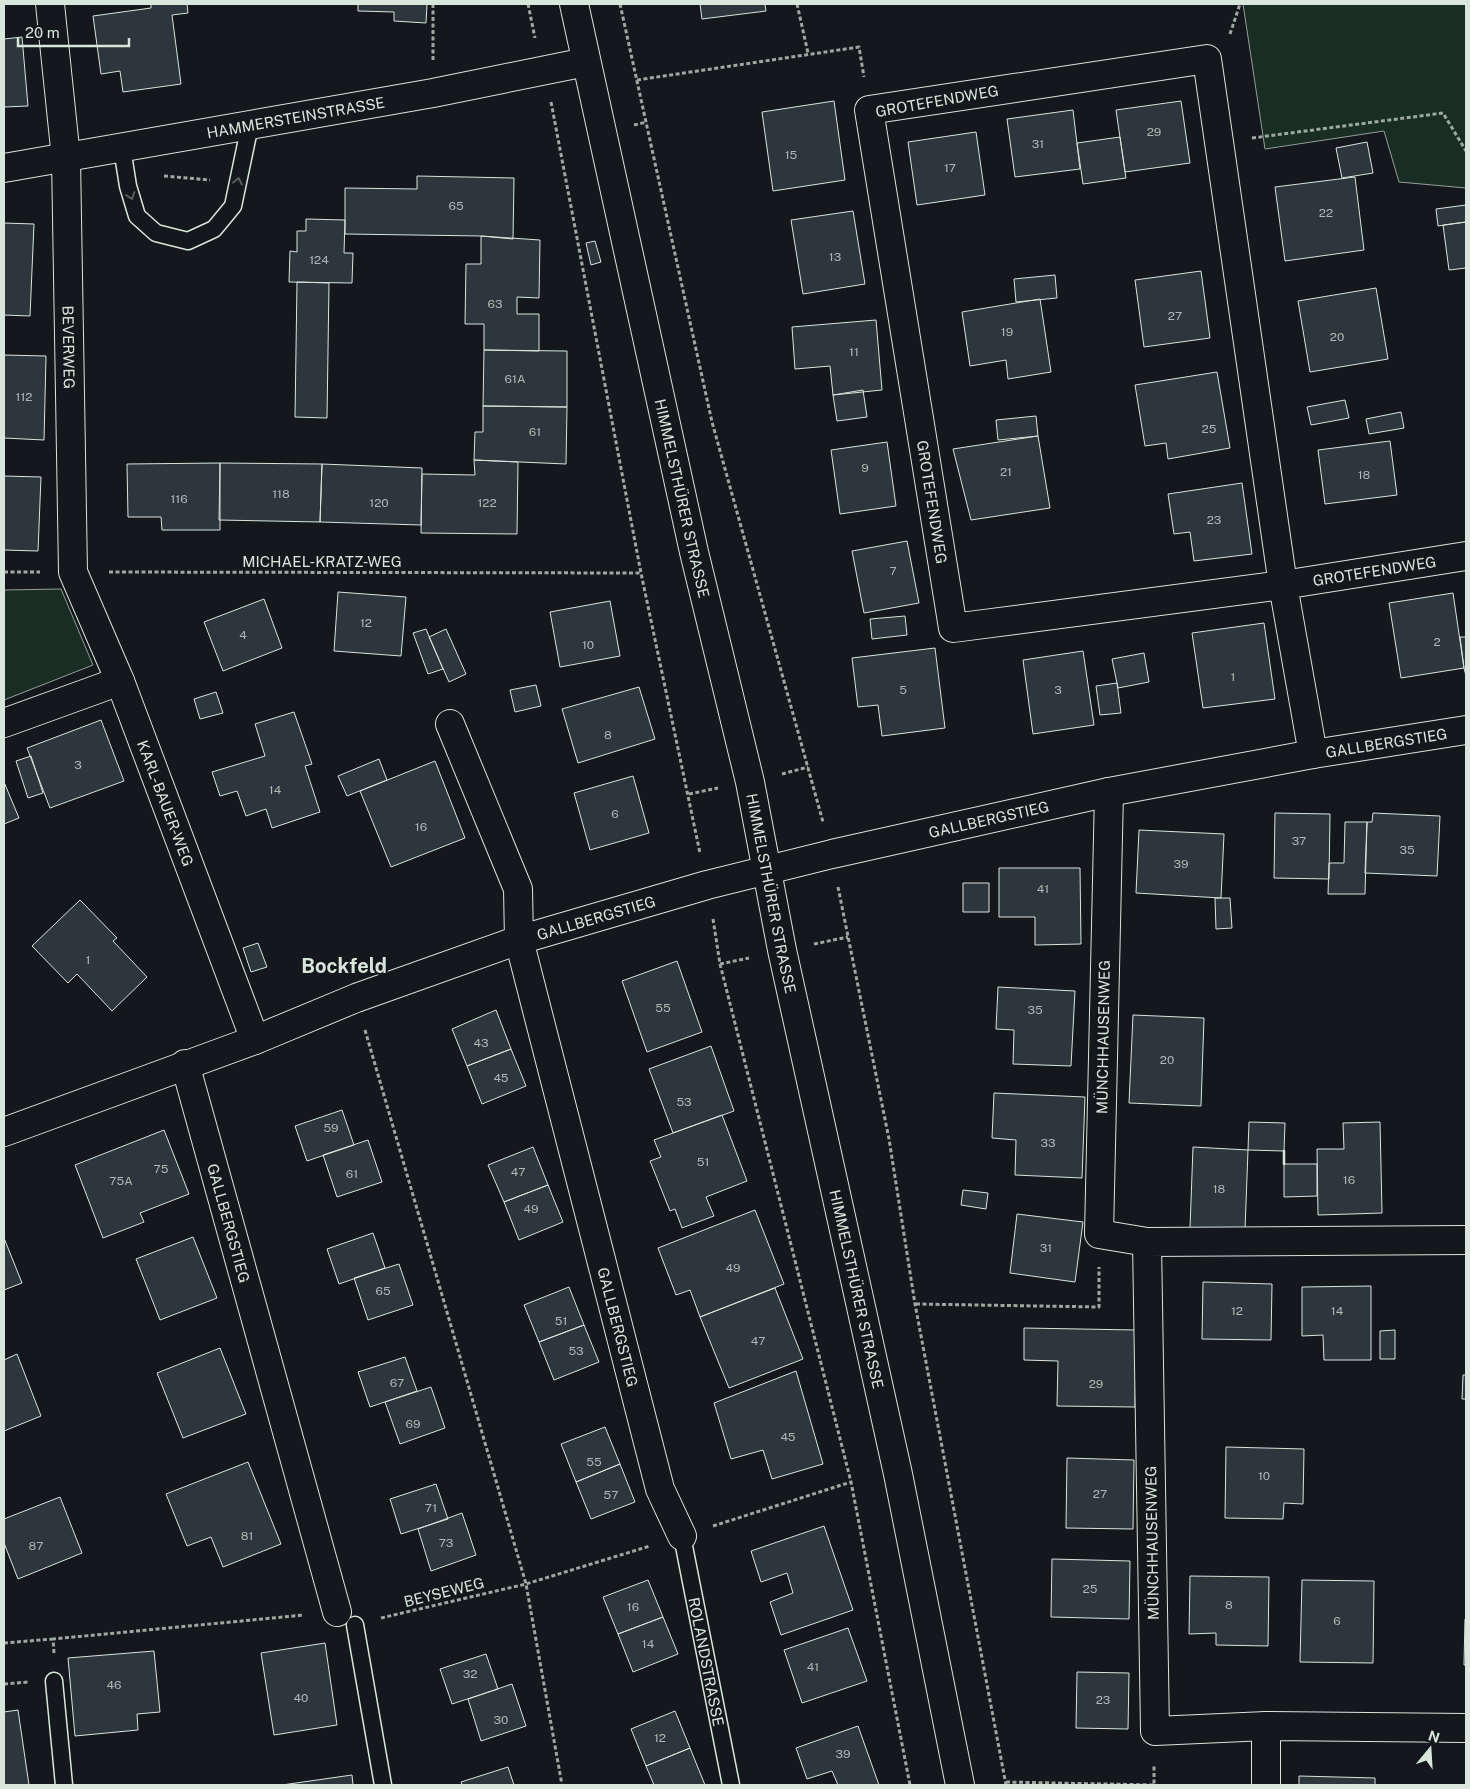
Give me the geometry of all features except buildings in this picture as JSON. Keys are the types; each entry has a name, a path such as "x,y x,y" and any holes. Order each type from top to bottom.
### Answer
{"street":[{"name":"BEVERWEG","path":"50,4 66,158 73,572 120,681"},
{"name":"HIMMELSTHÜRER STRASSE","path":"574,4 694,552 750,782 767,871 898,1474 960,1785"},
{"name":"GROTEFENDWEG","path":"1313,754 1283,585 1207,59 869,110 953,628 1283,585 1466,556"},
{"name":"HAMMERSTEINSTRASSE","path":"4,168 66,158 124,160 250,124 433,93 586,62"},
{"path":"4,723 120,681"},
{"name":"KARL-BAUER-WEG","path":"120,681 256,1040"},
{"name":"GALLBERGSTIEG","path":"450,724 518,889 519,940 660,1489 682,1536"},
{"name":"GALLBERGSTIEG","path":"4,1132 185,1064 256,1040 356,998 519,940 707,885 832,854 1109,792 1313,754 1466,730"},
{"name":"MÜNCHHAUSENWEG","path":"1099,1234 1109,792"},
{"name":"GALLBERGSTIEG","path":"185,1064 346,1618"},
{"path":"1099,1234 1147,1242 1466,1240"},
{"name":"MÜNCHHAUSENWEG","path":"1147,1242 1155,1731"},
{"path":"1266,1726 1266,1785"},
{"path":"1155,1731 1266,1726 1466,1728"}],"lane":[{"path":"124,160 137,216 156,234 188,240 214,229 232,206 250,124"},
{"name":"ROLANDSTRASSE","path":"682,1536 731,1785"},
{"path":"346,1618 383,1785"},
{"path":"54,1681 64,1785"}],"path":[{"path":"433,4 433,93"},
{"path":"620,4 712,422 832,854 889,1139 915,1304 1006,1784 1154,1785 1155,1731"},
{"path":"797,4 808,53"},
{"path":"637,80 808,53 859,47 869,110"},
{"path":"543,70 559,137 641,573 707,885 720,964 851,1482 910,1785"},
{"path":"1220,142 1443,113 1466,151"},
{"path":"124,160 238,183"},
{"name":"MICHAEL-KRATZ-WEG","path":"4,572 641,573"},
{"path":"356,998 526,1584 562,1785"},
{"path":"915,1304 1099,1307 1099,1234"},
{"name":"BEYSEWEG","path":"4,1643 346,1618 526,1584 851,1482"},
{"path":"4,1684 54,1681 53,1639"}],"green space":[{"path":"1243,4 1466,4 1466,188 1399,182 1384,131 1265,149"},
{"path":"61,589 93,665 4,700 4,590"}],"wall":[{"path":"1284,1151 1284,1164"}],"district":[{"name":"Bockfeld","path":"344,966"}]}
